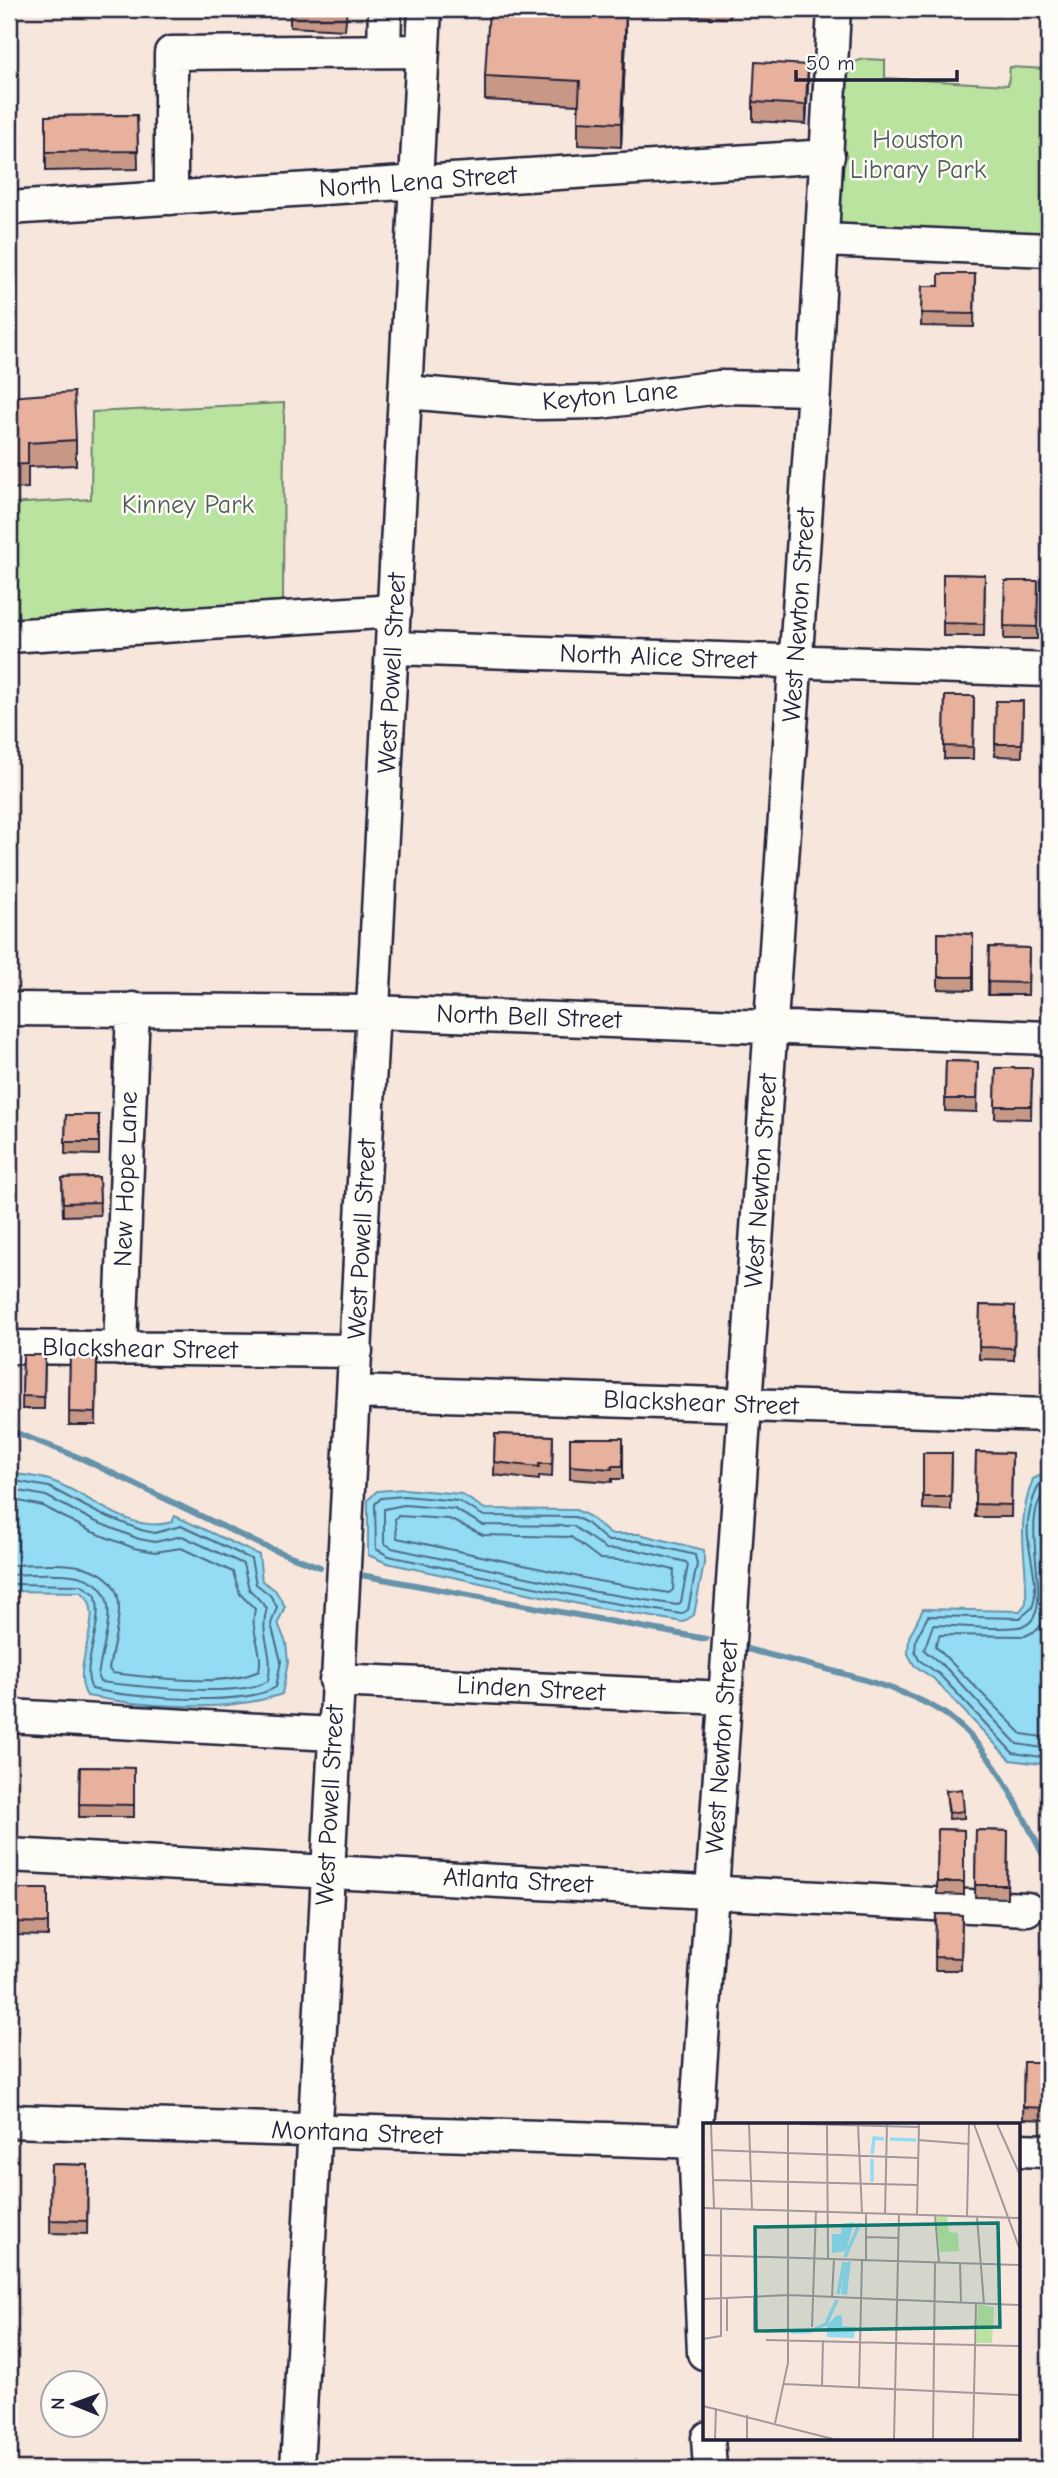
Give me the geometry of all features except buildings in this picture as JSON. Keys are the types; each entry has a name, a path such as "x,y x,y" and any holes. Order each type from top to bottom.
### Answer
{"street":[{"path":"384,49 385,9"},
{"name":"West Powell Street","path":"297,2469 336,1680 394,648 425,9"},
{"name":"West Newton Street","path":"703,2269 700,2142 713,1891 824,240 834,9"},
{"path":"171,198 171,53 384,49 423,51"},
{"name":"North Lena Street","path":"9,208 828,156"},
{"path":"824,240 1049,250"},
{"name":"Keyton Lane","path":"406,392 537,403 600,402 720,387 814,389"},
{"path":"9,636 395,611"},
{"name":"North Alice Street","path":"394,648 1049,670"},
{"name":"North Bell Street","path":"9,1009 374,1012 1049,1038"},
{"name":"New Hope Lane","path":"120,1349 133,1009"},
{"name":"Blackshear Street","path":"9,1347 356,1351"},
{"name":"Blackshear Street","path":"353,1392 1049,1415"},
{"name":"Linden Street","path":"336,1680 725,1698"},
{"path":"9,1716 334,1734"},
{"name":"Atlanta Street","path":"9,1855 1027,1909"},
{"name":"Montana Street","path":"9,2121 700,2142"},
{"path":"1020,2150 1049,2151"},
{"path":"708,2440 710,2469"}],"green space":[{"name":"Houston Library Park","path":"864,59 885,60 885,78 1008,85 1010,67 1047,69 1049,235 847,226 839,222 837,215 845,71 851,63"},
{"name":"Kinney Park","path":"284,403 283,601 9,620 9,504 91,499 92,412"}],"water":[{"path":"1049,1471 1049,1765 1010,1760 934,1679 914,1665 908,1654 909,1637 923,1609 1020,1611 1026,1603 1023,1527 1027,1497 1033,1479"},
{"path":"9,1473 52,1481 140,1523 156,1525 172,1522 175,1516 259,1555 262,1581 275,1590 285,1606 278,1623 286,1643 288,1662 282,1694 260,1700 211,1706 134,1703 87,1696 82,1684 82,1670 91,1626 89,1601 81,1592 9,1591"},
{"path":"404,1489 461,1494 485,1509 576,1510 589,1516 610,1534 639,1534 704,1550 704,1564 694,1615 683,1622 593,1607 387,1563 368,1555 368,1500 377,1491"}],"waterway":[{"path":"9,1430 83,1459 261,1545 320,1567"},
{"path":"361,1575 706,1639"},
{"path":"747,1649 884,1686 934,1707 953,1720 969,1735 996,1769 1049,1867"}]}
